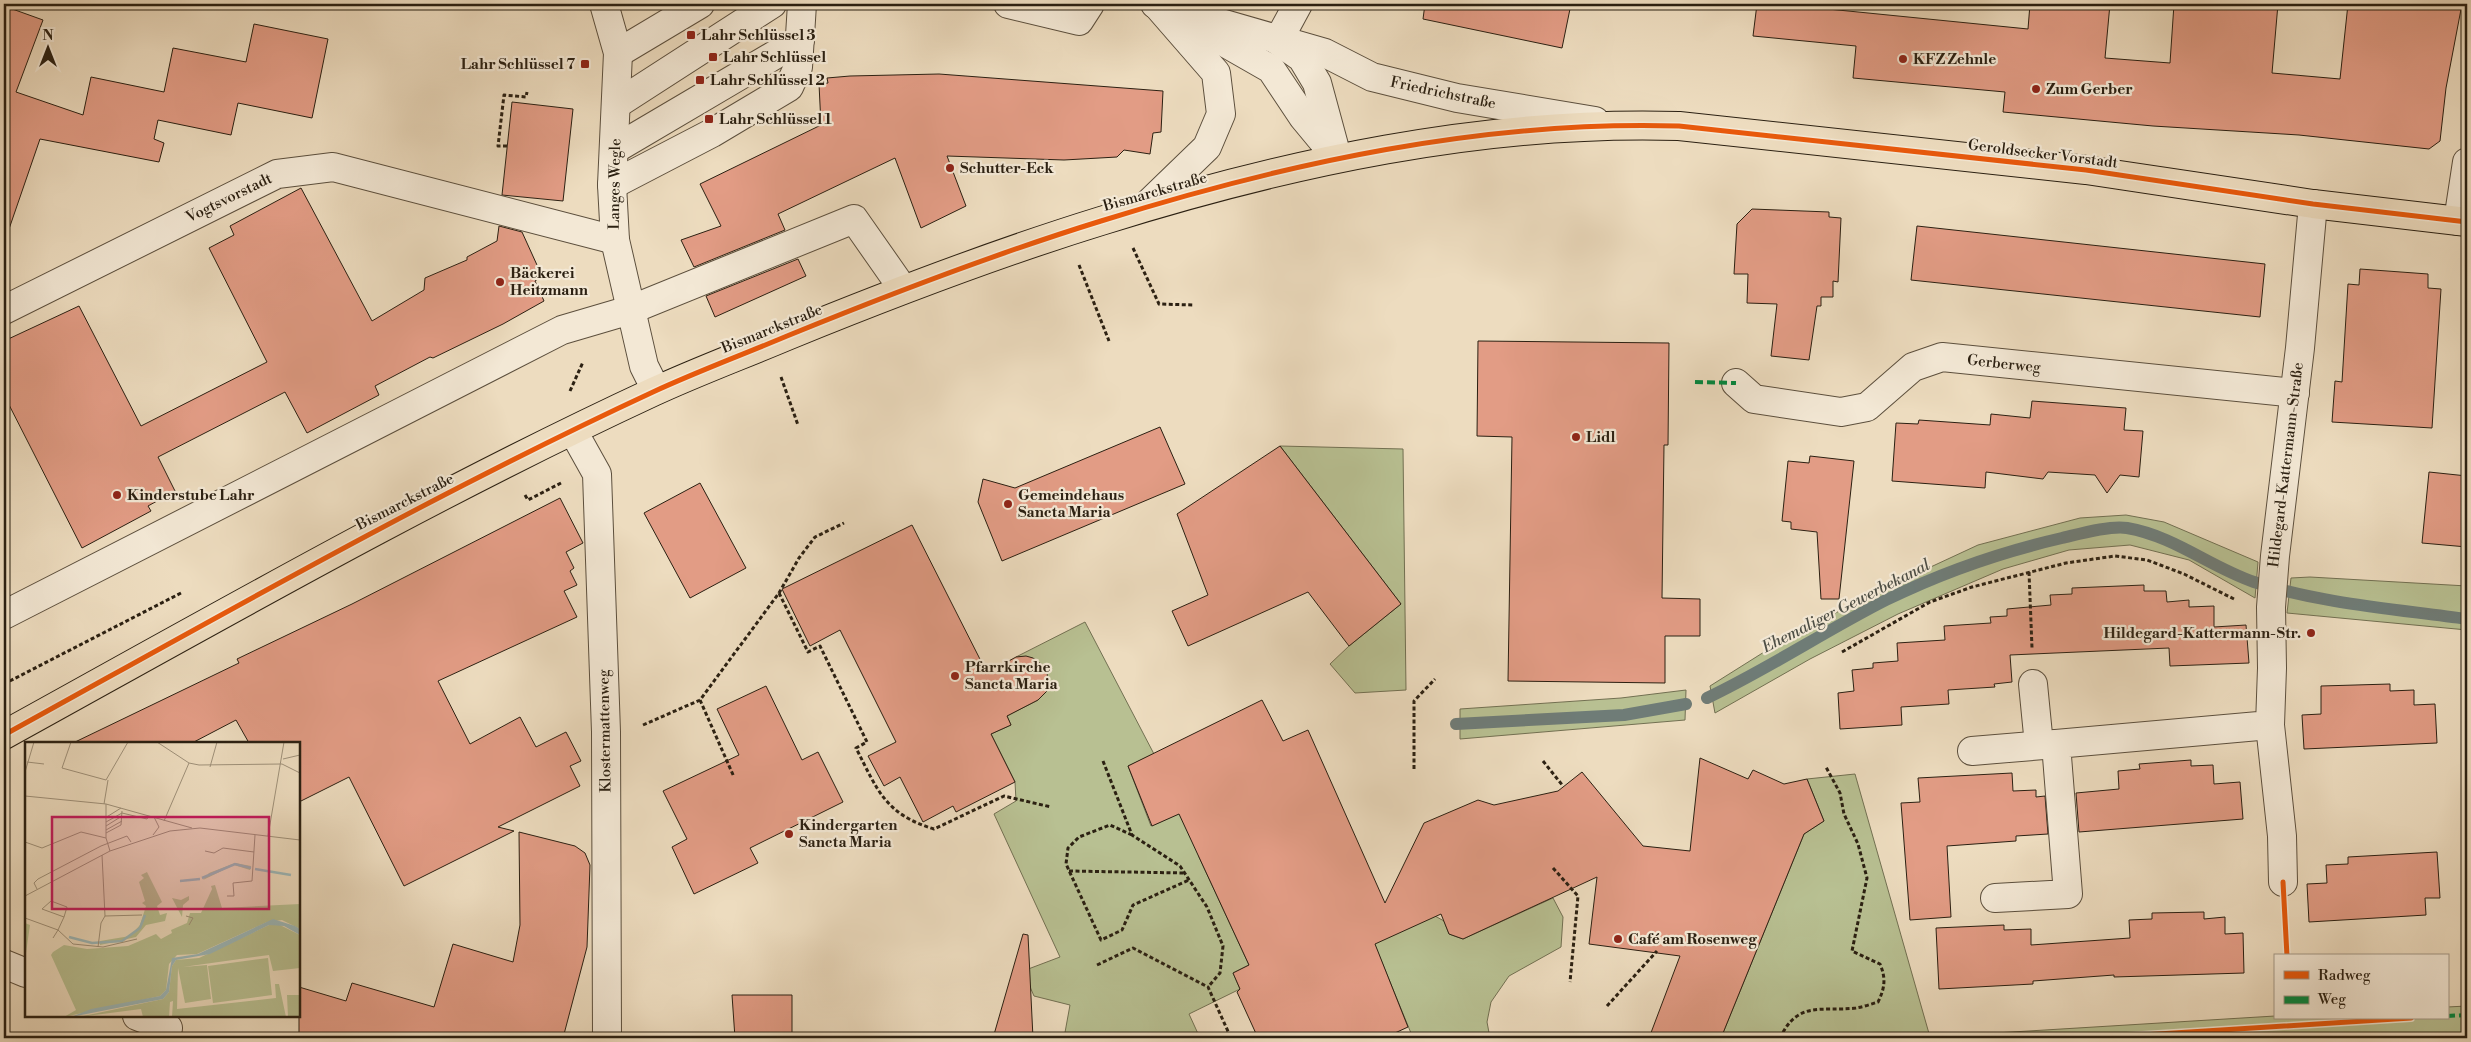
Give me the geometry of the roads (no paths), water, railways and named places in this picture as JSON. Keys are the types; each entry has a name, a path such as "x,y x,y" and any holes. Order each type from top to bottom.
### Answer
{"main road":[{"name":"Bismarckstraße","path":"4,734 415,508 656,390 978,260 1148,205 1337,158 1497,135 1614,124"},
{"name":"Geroldsecker Vorstadt","path":"1614,124 1679,126 2076,169 2313,204 2462,221"}],"street":[{"path":"618,53 700,4"},
{"path":"617,104 772,4"},
{"path":"612,185 712,133 789,87 798,66 802,4"},
{"path":"1008,4 1079,21 1090,4"},
{"path":"1156,4 1271,69 1303,117 1337,158"},
{"path":"1148,205 1207,147 1221,114 1216,73 1156,4"},
{"name":"Friedrichstraße","path":"1156,4 1278,41 1325,53 1372,77 1457,98 1614,124"},
{"path":"1278,41 1298,4"},
{"name":"Langes Wegle","path":"609,6 618,53 612,185 615,240 644,366 656,390"},
{"path":"615,149 800,40"},
{"name":"Friedrichstraße","path":"1278,41 1302,58 1316,83 1337,158"},
{"path":"2462,221 2467,162"},
{"name":"Vogtsvorstadt","path":"4,310 277,174 333,167 615,240"},
{"name":"Hildegard-Kattermann-Straße","path":"2282,882 2282,836 2270,725 2272,668 2270,617 2275,556 2295,393 2313,204"},
{"path":"4,615 562,330 630,310 854,219 903,289"},
{"name":"Gerberweg","path":"1736,383 1754,399 1841,412 1866,407 1913,367 1942,357 2295,393"},
{"name":"Klostermattenweg","path":"573,431 597,474 606,732 606,1038"},
{"path":"1995,898 2068,894 2048,745 2033,684"},
{"path":"1972,751 2270,725"},
{"path":"4,964 25,973"},
{"path":"140,1017 168,1028 164,1038"}],"waterway":[{"name":"Ehemaliger Gewerbekanal","path":"1707,698 1752,675 1863,612 1929,580 2017,550 2086,532 2120,527 2144,532 2160,538 2254,582 2306,596 2467,619"},
{"name":"Ehemaliger Gewerbekanal","path":"1456,724 1624,715 1686,704"}],"place":[{"name":"Lahr Schlüssel 3","path":"691,35"},
{"name":"Lahr Schlüssel","path":"713,57"},
{"name":"KFZ Zehnle","path":"1903,59"},
{"name":"Lahr Schlüssel 7","path":"585,64"},
{"name":"Lahr Schlüssel 2","path":"700,80"},
{"name":"Zum Gerber","path":"2036,89"},
{"name":"Lahr Schlüssel 1","path":"709,119"},
{"name":"Schutter-Eck","path":"950,168"},
{"name":"Bäckerei Heitzmann","path":"500,282"},
{"name":"Lidl","path":"1576,437"},
{"name":"Kinderstube Lahr","path":"117,495"},
{"name":"Gemeindehaus Sancta Maria","path":"1008,504"},
{"name":"Hildegard-Kattermann-Str.","path":"2311,633"},
{"name":"Pfarrkirche Sancta Maria","path":"955,676"},
{"name":"Kindergarten Sancta Maria","path":"789,834"},
{"name":"Café am Rosenweg","path":"1618,939"}]}
